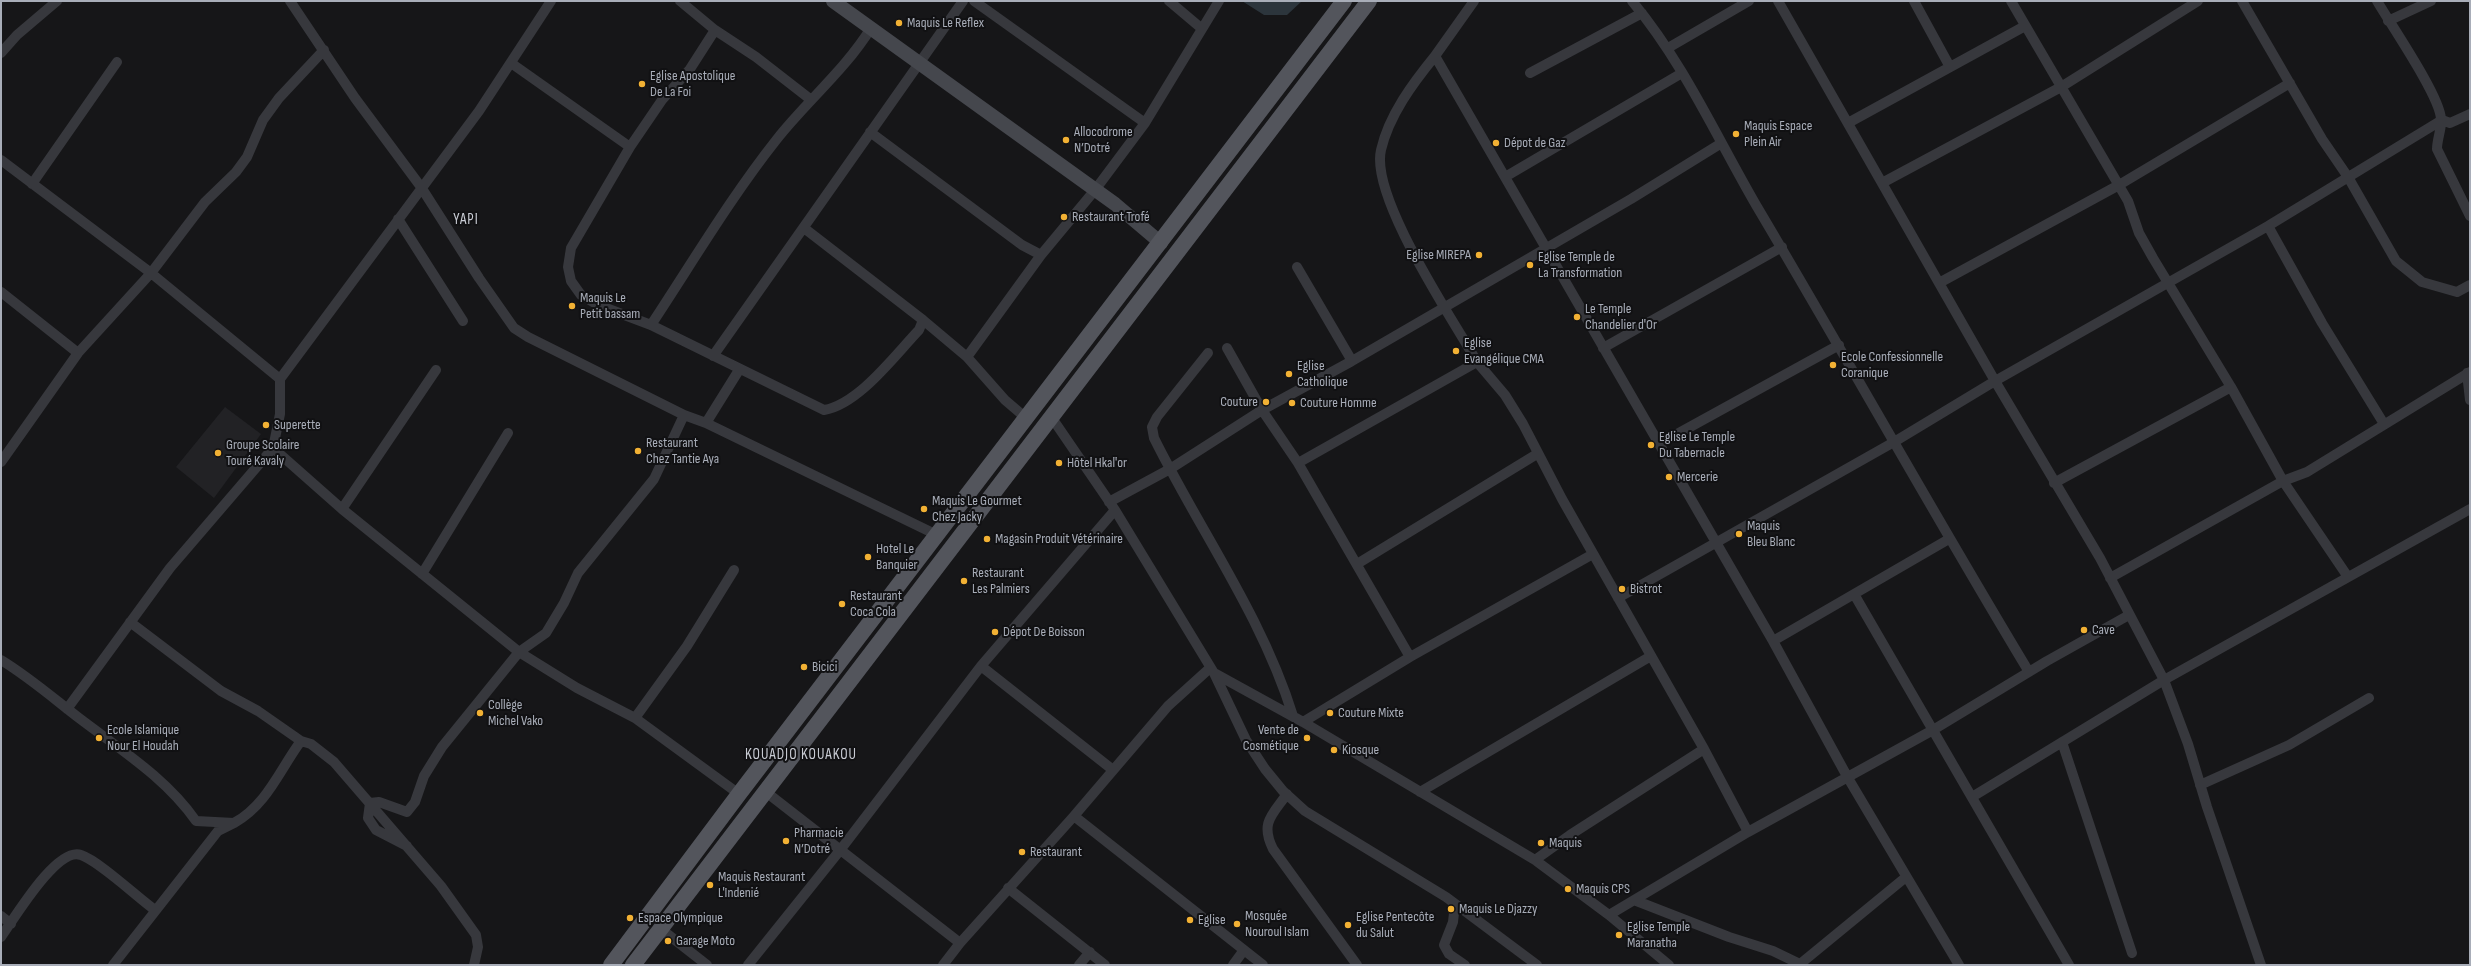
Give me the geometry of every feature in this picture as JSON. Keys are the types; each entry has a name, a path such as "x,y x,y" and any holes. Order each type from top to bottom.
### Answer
{"main road":[{"path":"611,965 739,794 1161,243 1344,1"},
{"path":"633,965 1369,1"}],"street":[{"path":"290,1 355,98 421,187 478,278 514,328 528,337 684,415 706,423 937,535"},
{"path":"67,709 170,568 273,448 280,414 280,379 421,187 479,111 551,1"},
{"path":"680,1 715,30 756,57 810,99"},
{"path":"713,356 963,1"},
{"path":"974,1 1145,123"},
{"path":"1169,1 1201,28"},
{"path":"967,357 1041,254 1095,190 1145,123 1201,28 1219,1"},
{"path":"1474,1 1396,112 1380,150 1382,178 1389,203 1403,235 1478,362 1505,395 1523,424 1537,454 1704,748 1748,832"},
{"path":"1632,1 1642,12 1668,48 1720,144 1839,345 1949,539 2029,672"},
{"path":"1668,48 1749,1"},
{"path":"1778,1 1995,381 2110,578 2128,615 2164,680 2188,744 2200,785 2261,965"},
{"path":"1914,1 1950,67"},
{"path":"2011,1 2119,185 2128,201 2139,233 2231,387 2283,482 2348,577"},
{"path":"1882,182 2061,87 2198,1"},
{"path":"2242,1 2322,139 2348,177 2396,261 2422,282 2457,292 2470,285"},
{"path":"2377,1 2388,22 2432,93 2442,120 2437,138 2438,149 2470,216"},
{"path":"2388,22 2431,1"},
{"path":"1,53 17,35 55,2"},
{"path":"836,2 1095,190 1161,243"},
{"path":"1530,73 1642,12"},
{"path":"1848,123 2025,26"},
{"path":"651,325 760,162 810,99 851,57 871,28"},
{"path":"715,30 690,69 662,100 630,146 571,248 568,267 571,281 581,296 598,305 651,325 814,407 824,410 834,408 848,401 869,382 919,330 923,320"},
{"path":"1,462 78,353 152,273 205,202 236,172 246,157 263,120 279,98 324,50"},
{"path":"1435,56 1456,89 1658,444 1773,641 1848,778 1959,965"},
{"path":"32,184 117,62"},
{"path":"511,63 630,146"},
{"path":"1505,177 1682,73"},
{"path":"1939,283 2119,185 2290,82"},
{"path":"2442,120 2450,124 2470,114"},
{"path":"1618,598 1894,442 1995,381 2268,226 2442,120"},
{"path":"870,132 1022,245 1041,254"},
{"path":"748,965 841,848 981,666 1112,506 1262,410 1352,362 1546,247 1631,199 1720,144"},
{"path":"1,160 152,273 280,379"},
{"path":"398,219 463,321"},
{"path":"2268,226 2326,330 2384,424"},
{"path":"804,228 923,320 967,357 1005,400 1026,418"},
{"path":"1603,348 1782,247"},
{"path":"1298,267 1352,362"},
{"path":"1,292 78,353"},
{"path":"1658,444 1839,345"},
{"path":"1227,348 1262,410 1298,463 1410,657"},
{"path":"1208,354 1157,417 1152,427 1154,438 1248,609 1280,679 1293,716"},
{"path":"1298,463 1478,362"},
{"path":"342,509 436,370"},
{"path":"706,423 739,370"},
{"path":"2110,578 2283,482 2308,472 2469,372 2470,400"},
{"path":"2054,483 2231,387"},
{"path":"370,803 379,802 407,812 415,802 424,776 442,747 519,652 546,633 564,603 578,573 654,479 684,415"},
{"path":"1052,418 1112,506 1212,670 1246,740 1264,769 1305,811 1455,904 1537,965"},
{"path":"422,574 508,433"},
{"path":"273,448 342,509 519,652 577,688 635,718 739,794"},
{"path":"1357,564 1537,454"},
{"path":"1972,797 2164,680 2470,509"},
{"path":"1773,641 1949,539"},
{"path":"1303,722 1410,657 1593,554"},
{"path":"635,718 687,646 734,570"},
{"path":"1854,594 2069,965"},
{"path":"1609,915 1748,832 1933,730 2128,615"},
{"path":"130,622 221,691 258,711 301,741 312,744 334,762 441,886 476,935 478,947 474,965"},
{"path":"1420,792 1651,656"},
{"path":"1,660 26,675 67,709 156,776 183,802 196,821 234,823"},
{"path":"981,666 1113,770"},
{"path":"1212,670 1293,716 1535,860 1609,915 1669,965"},
{"path":"943,965 960,943 1074,816 1168,706 1212,670"},
{"path":"2200,785 2289,745 2369,698"},
{"path":"112,965 218,831 247,816 269,792 301,741"},
{"path":"2062,742 2132,953"},
{"path":"1535,860 1570,835 1704,748"},
{"path":"766,792 841,848 960,943"},
{"path":"1287,794 1267,824 1268,839 1273,849 1357,965"},
{"path":"1074,816 1263,965"},
{"path":"1,937 52,868 70,854 80,854 93,861 155,910"},
{"path":"1634,900 1729,937 1773,951 1801,965 1906,877"},
{"path":"1008,888 1105,965"},
{"path":"1455,904 1453,922 1444,945 1449,954 1465,965"},
{"path":"1,916 11,924"},
{"path":"661,929 706,965"},
{"path":"1233,965 1244,950"},
{"path":"1079,965 1090,952"}],"shaded area":[{"path":"1242,1 1302,1 1287,15 1264,15"},
{"path":"225,407 261,434 214,498 176,467"}],"place":[{"name":"Maquis Le Reflex","path":"899,23"},
{"name":"Eglise Apostolique De La Foi","path":"642,84"},
{"name":"Maquis Espace Plein Air","path":"1736,134"},
{"name":"Allocodrome N’Dotré","path":"1066,140"},
{"name":"Dépot de Gaz","path":"1496,143"},
{"name":"Restaurant Trofé","path":"1064,217"},
{"name":"Eglise MIREPA","path":"1479,255"},
{"name":"Eglise Temple de La Transformation","path":"1530,265"},
{"name":"Maquis Le Petit bassam","path":"572,306"},
{"name":"Le Temple Chandelier d'Or","path":"1577,317"},
{"name":"Eglise Evangélique CMA","path":"1456,351"},
{"name":"Ecole Confessionnelle Coranique","path":"1833,365"},
{"name":"Eglise Catholique","path":"1289,374"},
{"name":"Couture","path":"1266,402"},
{"name":"Couture Homme","path":"1292,403"},
{"name":"Superette","path":"266,425"},
{"name":"Eglise Le Temple Du Tabernacle","path":"1651,445"},
{"name":"Restaurant Chez Tantie Aya","path":"638,451"},
{"name":"Groupe Scolaire Touré Kavaly","path":"218,453"},
{"name":"Hôtel Hkal'or","path":"1059,463"},
{"name":"Mercerie","path":"1669,477"},
{"name":"Maquis Le Gourmet Chez Jacky","path":"924,509"},
{"name":"Maquis Bleu Blanc","path":"1739,534"},
{"name":"Magasin Produit Vétérinaire","path":"987,539"},
{"name":"Hotel Le Banquier","path":"868,557"},
{"name":"Restaurant Les Palmiers","path":"964,581"},
{"name":"Bistrot","path":"1622,589"},
{"name":"Restaurant Coca Cola","path":"842,604"},
{"name":"Cave","path":"2084,630"},
{"name":"Dépot De Boisson","path":"995,632"},
{"name":"Bicici","path":"804,667"},
{"name":"Collège Michel Vako","path":"480,713"},
{"name":"Couture Mixte","path":"1330,713"},
{"name":"Ecole Islamique Nour El Houdah","path":"99,738"},
{"name":"Vente de Cosmétique","path":"1307,738"},
{"name":"Kiosque","path":"1334,750"},
{"name":"Pharmacie N’Dotré","path":"786,841"},
{"name":"Maquis","path":"1541,843"},
{"name":"Restaurant","path":"1022,852"},
{"name":"Maquis Restaurant L'Indenié","path":"710,885"},
{"name":"Maquis CPS","path":"1568,889"},
{"name":"Maquis Le Djazzy","path":"1451,909"},
{"name":"Espace Olympique","path":"630,918"},
{"name":"Eglise","path":"1190,920"},
{"name":"Mosquée Nouroul Islam","path":"1237,924"},
{"name":"Eglise Pentecôte du Salut","path":"1348,925"},
{"name":"Eglise Temple Maranatha","path":"1619,935"},
{"name":"Garage Moto","path":"668,941"}],"district":[{"name":"YAPI","path":"466,220"},
{"name":"KOUADJO KOUAKOU","path":"801,755"}]}
